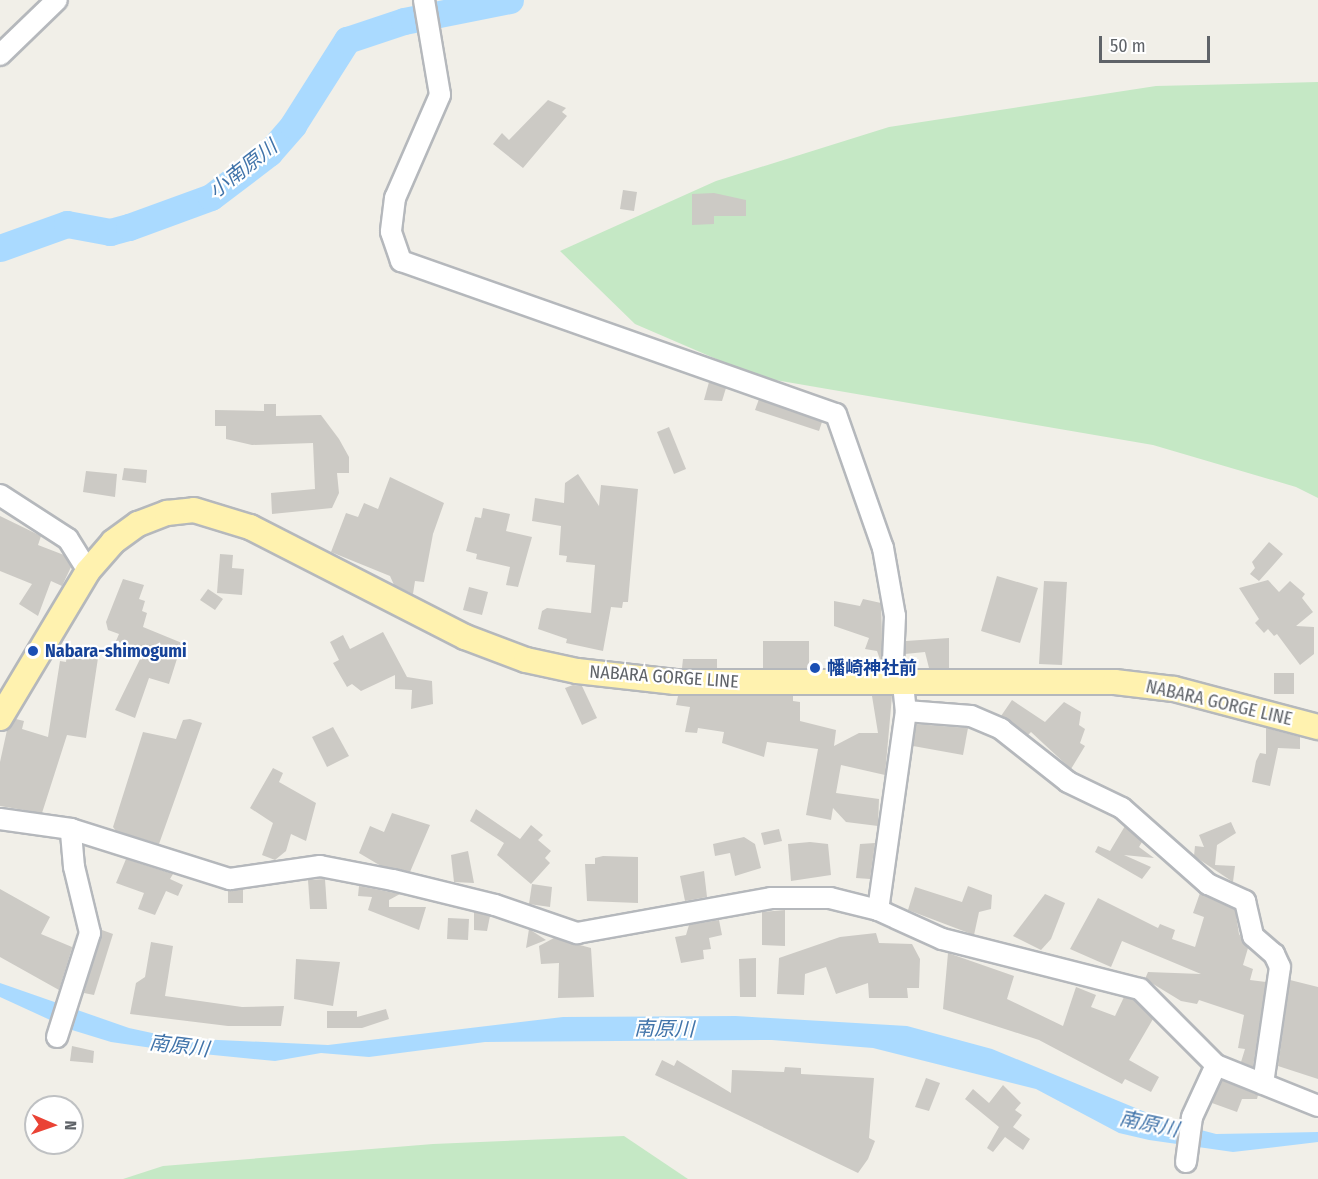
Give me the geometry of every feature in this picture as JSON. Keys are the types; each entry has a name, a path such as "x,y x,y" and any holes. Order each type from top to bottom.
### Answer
{"main road":[{"name":"NABARA GORGE LINE","path":"0,718 88,571 113,542 138,524 167,513 194,510 250,527 465,637 526,660 577,671 675,682 903,684 1115,682 1174,689 1318,727"}],"street":[{"path":"0,55 57,0"},
{"path":"425,3 440,95 395,198 392,232 399,258 419,271 554,313 836,414 883,548 895,616 893,661 903,684 906,711 878,910"},
{"path":"0,495 68,539 88,571"},
{"path":"906,711 970,716 1000,729 1068,782 1122,808 1208,884 1245,901 1253,936 1274,954 1280,967 1263,1084"},
{"path":"0,819 71,829 230,879 320,866 495,905 577,933 771,898 830,898 878,910 942,939 1140,989 1216,1065 1318,1106"},
{"path":"57,1037 71,1000 90,933 74,867 71,829"},
{"path":"1186,1162 1192,1117 1216,1065"}],"green space":[{"path":"1318,82 1318,498 1296,487 1153,445 758,377 635,324 560,251 716,181 889,127 1156,86"},
{"path":"624,1136 688,1179 123,1179 163,1166 433,1144"}],"water":[{"name":"南原川","path":"0,983 129,1028 175,1038 328,1045 563,1017 736,1016 907,1026 992,1049 1167,1121 1216,1134 1318,1132 1318,1142 1233,1152 1149,1140 1119,1133 1036,1089 873,1048 772,1040 485,1042 369,1057 321,1053 275,1061 173,1051 111,1042 72,1030 0,997"}],"building":[{"path":"548,100 566,108 562,112 567,116 523,168 493,144 502,133 509,140"},
{"path":"623,190 637,192 634,211 620,209"},
{"path":"714,193 746,200 746,216 714,216 714,224 692,225 692,194"},
{"path":"709,382 726,388 722,401 704,400"},
{"path":"759,399 822,422 819,431 755,410"},
{"path":"264,404 276,404 276,416 321,415 339,439 349,457 349,473 337,473 339,493 332,508 272,514 271,493 315,489 313,443 252,445 226,439 226,426 215,426 215,410 264,411"},
{"path":"669,427 686,469 674,474 657,432"},
{"path":"124,468 147,470 146,483 122,480"},
{"path":"86,471 117,474 115,497 83,492"},
{"path":"578,474 599,506 601,485 638,489 628,602 623,602 622,608 611,607 603,651 566,643 567,639 538,629 542,611 547,608 591,613 595,565 566,562 567,556 559,555 561,526 532,521 535,498 564,503 565,483"},
{"path":"390,477 444,503 433,534 424,582 415,581 413,594 394,585 390,576 331,552 346,513 358,517 364,503 378,509"},
{"path":"483,508 510,514 506,531 532,537 518,587 506,585 510,567 476,559 477,554 466,551 475,517 481,518"},
{"path":"0,516 41,536 38,545 64,555 71,567 62,586 51,581 38,616 19,604 32,584 0,571"},
{"path":"1269,542 1283,554 1259,581 1250,574 1255,568 1252,562"},
{"path":"220,554 233,555 232,568 244,569 242,595 217,593"},
{"path":"997,576 1038,588 1020,643 981,631"},
{"path":"123,579 144,585 139,599 145,601 142,611 147,613 143,627 182,643 169,684 149,678 135,718 115,710 144,651 116,641 119,634 108,630 106,622"},
{"path":"1268,580 1279,592 1290,581 1305,594 1302,598 1313,612 1296,626 1314,627 1314,654 1300,665 1277,634 1274,636 1268,629 1264,633 1255,623 1259,619 1239,588"},
{"path":"1044,581 1067,582 1062,665 1039,664"},
{"path":"469,587 488,592 482,615 463,610"},
{"path":"208,589 223,599 215,610 200,600"},
{"path":"863,599 881,603 883,668 877,651 865,649 869,638 834,626 834,601 860,606"},
{"path":"383,632 407,677 432,681 433,704 411,709 412,690 395,689 395,675 361,691 352,684 347,687 333,663 339,660 330,642 343,635 350,649"},
{"path":"949,638 949,668 929,668 925,652 905,654 906,641"},
{"path":"763,641 809,641 809,668 763,668"},
{"path":"67,653 98,658 86,738 67,735 42,813 0,806 0,762 7,730 16,719 24,721 22,729 48,737 60,661 66,662"},
{"path":"683,659 717,659 717,668 682,668"},
{"path":"1274,673 1294,673 1294,694 1274,694"},
{"path":"573,685 582,686 597,718 582,725 565,688"},
{"path":"678,696 793,696 793,701 800,702 800,721 836,730 834,746 859,733 878,733 872,696 892,696 885,775 841,765 836,793 879,799 878,826 846,822 833,808 831,820 806,815 818,749 767,742 764,757 722,743 724,732 698,728 697,733 685,732 690,707 676,705"},
{"path":"1012,700 1045,722 1064,702 1081,712 1079,725 1085,729 1080,743 1085,746 1071,769 1031,732 1028,735 1001,716"},
{"path":"190,719 202,723 159,844 116,831 113,827 143,732 176,739 183,720"},
{"path":"916,724 968,728 963,755 913,746"},
{"path":"333,727 349,756 327,767 312,737"},
{"path":"1266,728 1300,737 1300,749 1278,748 1270,786 1252,782 1260,753 1266,754"},
{"path":"273,768 283,773 279,782 316,803 306,841 291,834 286,851 275,860 262,855 273,823 250,808"},
{"path":"476,809 520,839 531,825 543,835 538,840 551,851 545,858 550,863 531,884 497,855 504,843 470,821"},
{"path":"392,813 430,825 410,872 381,866 359,853 370,826 384,832"},
{"path":"1231,822 1236,833 1217,845 1215,865 1235,866 1233,882 1194,856 1195,846 1204,847 1199,835"},
{"path":"1125,826 1142,842 1139,847 1154,858 1124,855 1151,867 1142,879 1095,852 1098,846 1110,851"},
{"path":"779,829 782,841 764,845 761,833"},
{"path":"744,837 755,844 761,868 735,876 730,853 715,856 713,844"},
{"path":"810,842 828,844 831,875 791,881 788,844"},
{"path":"875,843 870,879 856,878 860,844"},
{"path":"468,851 474,883 454,882 451,855"},
{"path":"603,856 638,857 638,903 587,901 585,864 595,864 595,858"},
{"path":"126,859 173,874 170,879 183,885 178,896 166,891 155,915 138,909 144,893 116,883"},
{"path":"704,871 707,897 685,901 680,876"},
{"path":"325,879 327,909 310,909 308,880"},
{"path":"532,884 552,887 550,907 529,904"},
{"path":"359,886 400,894 389,900 389,907 426,907 419,930 368,910 372,897 358,896"},
{"path":"968,886 992,895 991,909 979,912 974,935 908,910 915,887 962,902"},
{"path":"0,889 50,917 41,934 72,947 77,932 59,990 0,957"},
{"path":"243,889 243,903 228,903 228,891"},
{"path":"1200,893 1235,909 1239,934 1248,948 1243,965 1253,969 1250,980 1266,982 1253,1067 1241,1062 1245,1049 1238,1048 1244,1015 1199,1000 1197,1004 1181,1001 1145,979 1148,972 1201,974 1122,941 1111,967 1070,949 1098,898 1158,928 1160,924 1175,930 1172,939 1195,947 1204,917 1193,913"},
{"path":"1045,894 1065,903 1051,939 1041,950 1013,936"},
{"path":"785,910 785,946 762,945 762,912"},
{"path":"474,912 490,916 487,931 474,930"},
{"path":"448,918 469,919 468,940 447,939"},
{"path":"719,920 722,935 709,938 711,949 703,950 704,959 681,963 675,937 686,935 689,925"},
{"path":"529,929 546,940 526,948"},
{"path":"102,930 113,934 94,995 84,993"},
{"path":"876,933 879,943 912,944 920,959 919,988 907,988 908,998 869,998 868,983 836,994 826,967 805,974 804,995 777,994 779,958 840,937"},
{"path":"554,938 591,948 594,997 558,998 559,963 541,964 539,946"},
{"path":"151,942 173,946 165,996 242,1007 284,1006 281,1026 228,1026 130,1014 136,983 145,977"},
{"path":"948,953 1014,976 1007,999 1063,1026 1076,987 1096,995 1091,1007 1115,1016 1124,997 1134,1000 1153,1019 1129,1060 1159,1077 1151,1092 1125,1079 1122,1084 1039,1040 943,1009"},
{"path":"756,958 756,997 740,997 739,959"},
{"path":"296,959 340,962 333,1006 294,999"},
{"path":"1290,980 1318,987 1318,1079 1278,1066"},
{"path":"386,1009 389,1019 362,1028 327,1028 327,1011 357,1011 357,1017"},
{"path":"72,1046 94,1051 93,1063 70,1061"},
{"path":"662,1060 674,1066 677,1060 731,1093 732,1070 784,1072 785,1067 801,1068 801,1074 874,1078 869,1138 875,1141 868,1159 858,1173 655,1075"},
{"path":"926,1078 940,1083 929,1111 915,1107"},
{"path":"1222,1080 1258,1095 1257,1099 1242,1099 1237,1112 1212,1103"},
{"path":"1003,1085 1021,1103 1015,1110 1022,1115 1013,1127 1030,1139 1023,1150 1005,1137 993,1152 987,1148 999,1127 965,1099 973,1089 989,1103"}],"waterway":[{"name":"小南原川","path":"0,248 67,224 110,232 211,197 269,153 293,125 347,40 404,21 510,0"}],"place":[{"name":"Nabara-shimogumi","path":"33,651"},
{"name":"幡崎神社前","path":"815,668"}]}
